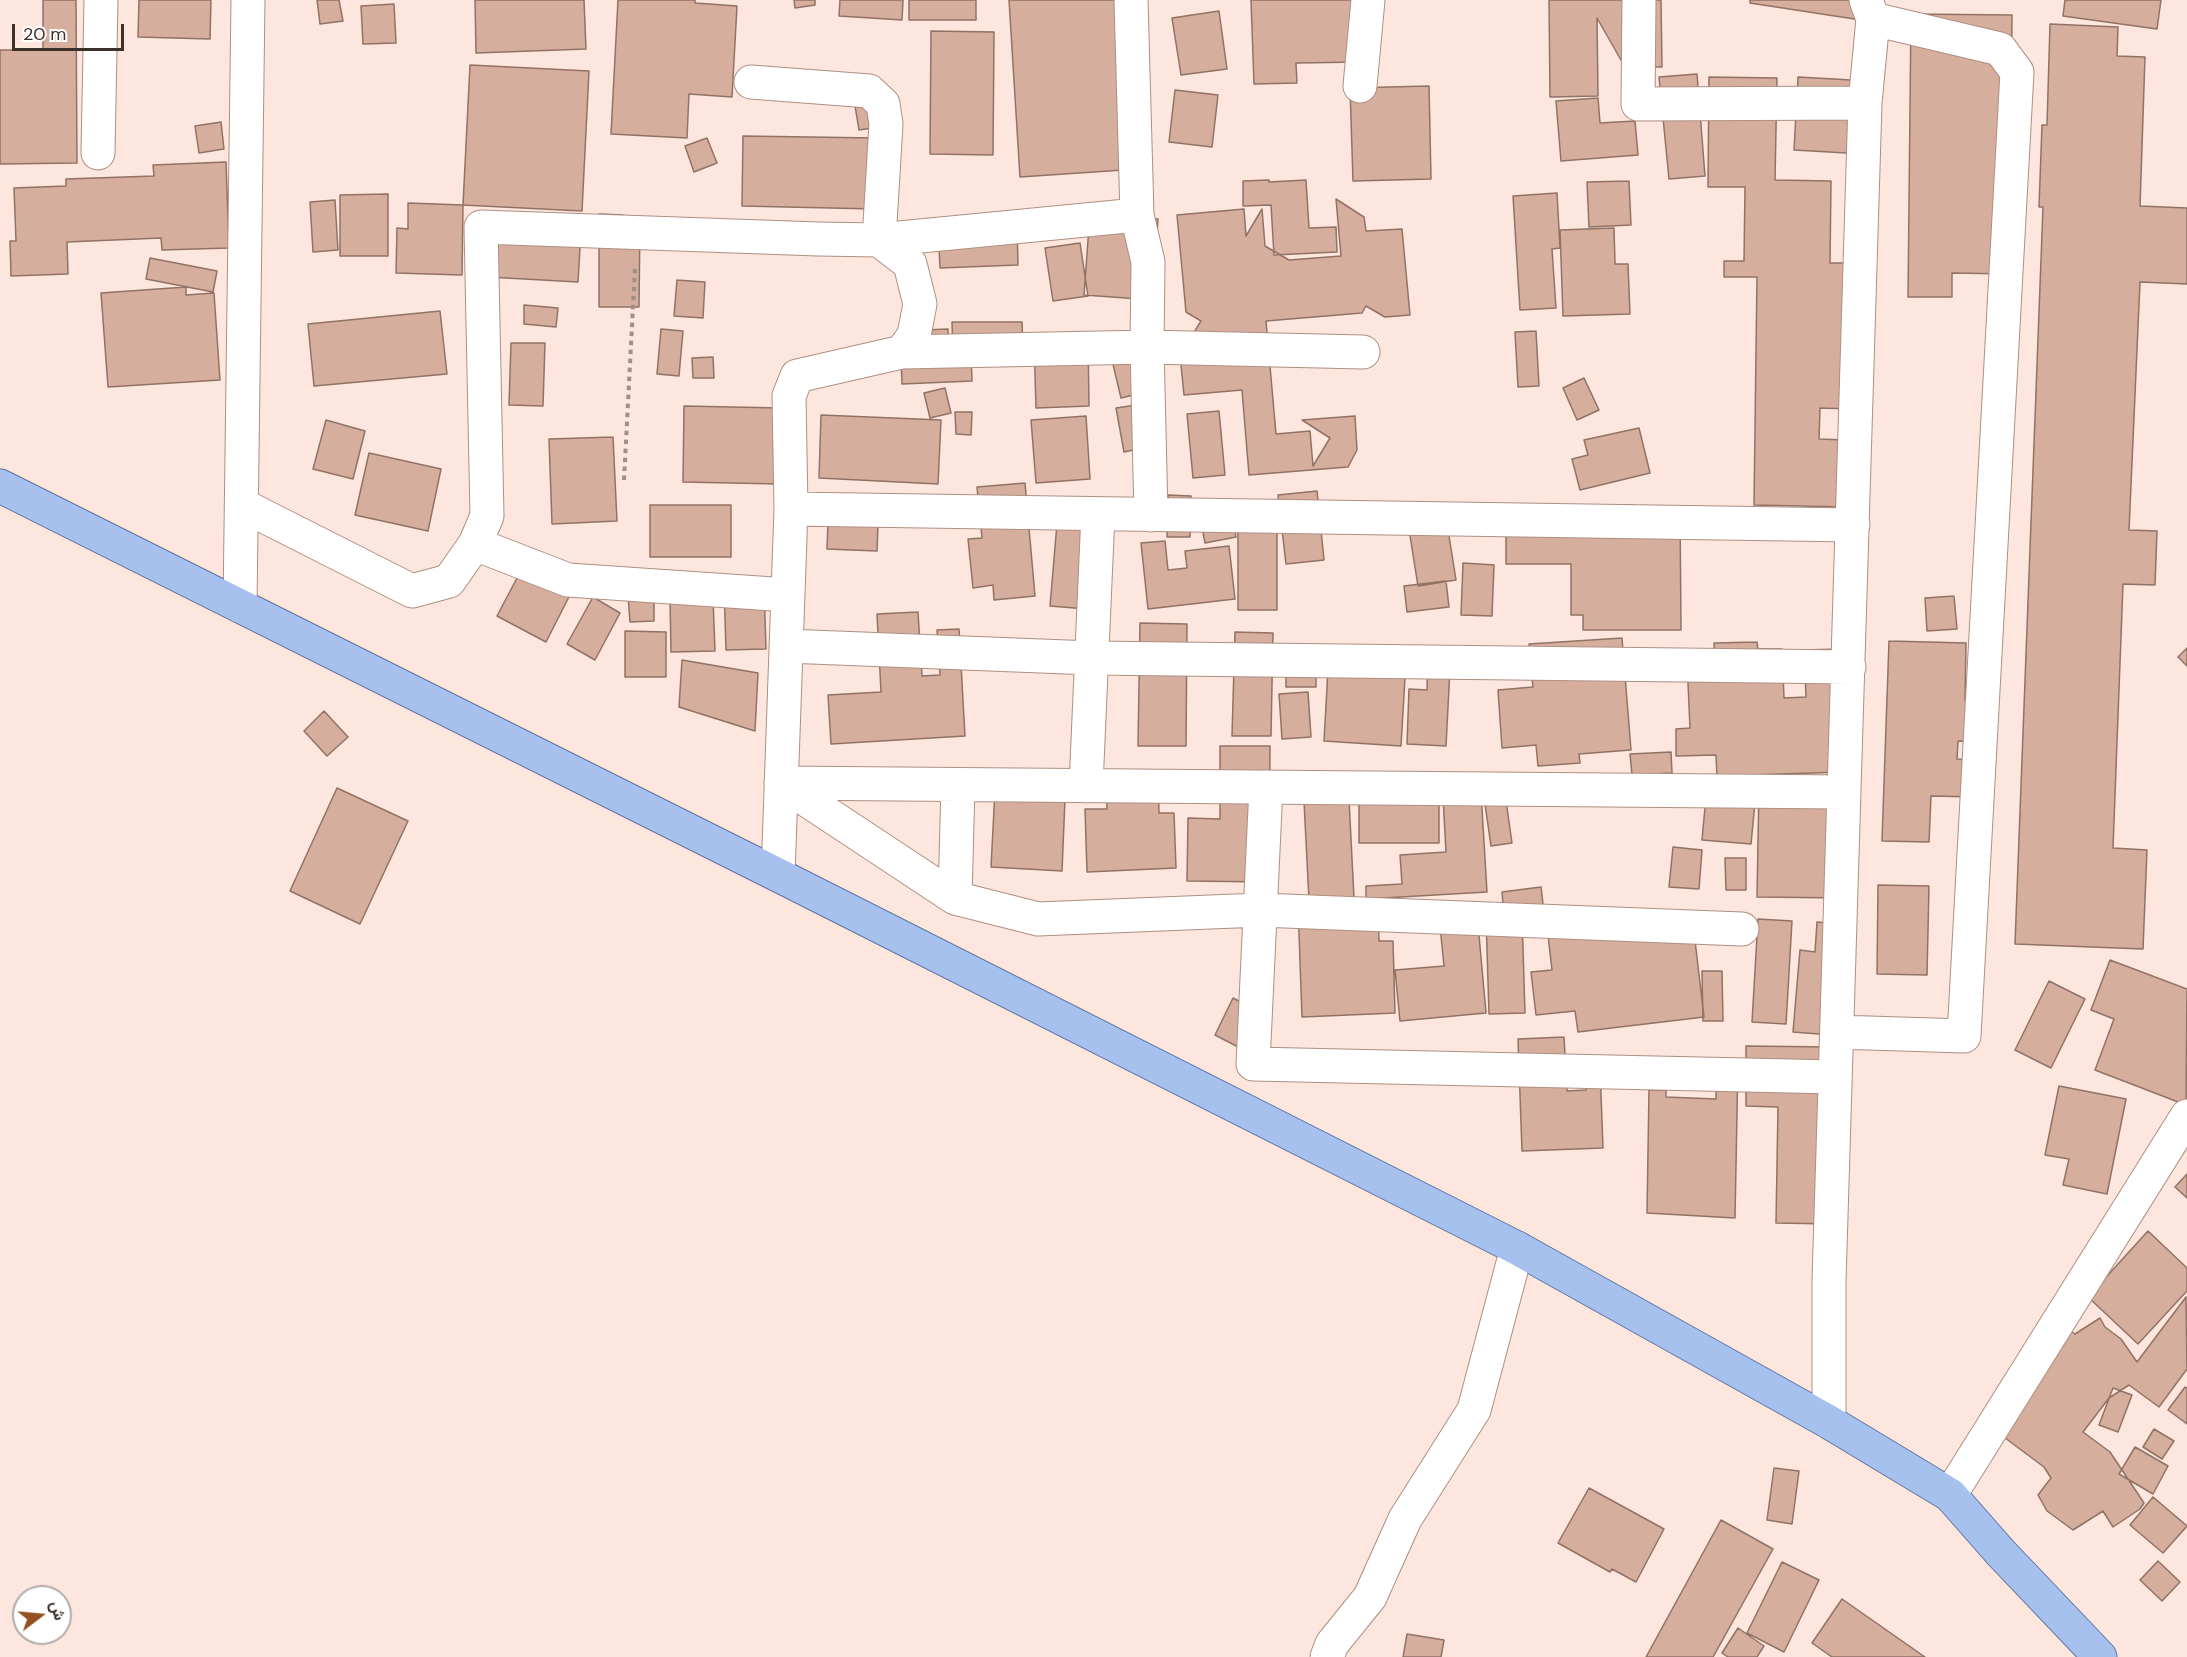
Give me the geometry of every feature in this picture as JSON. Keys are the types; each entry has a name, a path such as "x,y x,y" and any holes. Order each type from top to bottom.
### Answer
{"main road":[{"path":"0,486 1517,1248 1828,1422 1950,1495 2001,1553 2100,1657"}],"street":[{"path":"98,153 101,0"},
{"path":"240,606 248,0"},
{"path":"1131,0 1137,215 1148,262 1147,347 1151,515"},
{"path":"1360,86 1368,0"},
{"path":"1639,0 1638,104 1865,103"},
{"path":"1828,1422 1829,1281 1835,1077 1865,103 1870,9 2000,49 2017,72 1964,1036 1837,1032"},
{"path":"751,82 869,91 882,104 886,124 879,240"},
{"path":"242,505 412,591 449,581 475,544 487,516 482,227 879,240 1137,215"},
{"path":"879,240 910,264 920,304 914,335 902,351"},
{"path":"778,875 791,509 789,396 797,376 902,351 1147,347 1363,352"},
{"path":"791,509 1853,525"},
{"path":"1086,786 1098,514"},
{"path":"475,544 568,580 788,595"},
{"path":"786,646 1092,658 1849,667"},
{"path":"781,783 1844,792"},
{"path":"781,783 955,898 1038,919 1260,910 1742,929"},
{"path":"955,898 958,785"},
{"path":"1266,787 1253,1064 1835,1077"},
{"path":"1950,1495 2187,1116"},
{"path":"1327,1657 1332,1644 1370,1597 1405,1519 1474,1410 1517,1248"}],"path":[{"path":"624,480 637,233"}],"building":[{"path":"43,0 76,0 77,163 0,164 0,50 43,50"},
{"path":"139,0 211,0 210,39 138,37"},
{"path":"317,0 339,0 343,21 320,24"},
{"path":"475,0 584,0 586,49 476,53"},
{"path":"618,0 695,0 695,3 737,6 732,97 689,94 687,138 611,134"},
{"path":"794,0 815,0 815,5 795,8"},
{"path":"840,0 903,0 902,20 839,16"},
{"path":"909,0 976,0 976,20 909,20"},
{"path":"1009,0 1128,0 1138,169 1020,177"},
{"path":"1251,0 1359,0 1360,62 1296,63 1297,83 1254,84"},
{"path":"1549,0 1661,0 1662,67 1625,67 1597,18 1598,96 1550,97"},
{"path":"1750,0 1864,0 1861,20 1750,3"},
{"path":"2065,0 2161,0 2157,29 2063,16"},
{"path":"394,4 396,43 363,44 361,6"},
{"path":"1219,11 1227,69 1181,75 1172,18"},
{"path":"1911,14 2012,15 2009,274 1952,273 1952,297 1908,297"},
{"path":"2050,24 2118,27 2117,56 2145,57 2140,206 2187,208 2187,284 2140,282 2129,530 2157,531 2155,585 2123,584 2113,848 2147,850 2143,949 2015,944 2043,207 2039,207 2042,125 2047,125"},
{"path":"931,31 994,32 993,155 930,154"},
{"path":"470,65 589,71 582,211 463,205"},
{"path":"1697,74 1705,176 1669,179 1659,77"},
{"path":"1709,77 1777,78 1775,180 1831,181 1830,263 1854,263 1852,409 1820,408 1819,439 1845,440 1845,507 1754,505 1757,277 1724,277 1724,261 1744,261 1745,187 1708,187"},
{"path":"1798,77 1869,81 1864,154 1794,150"},
{"path":"1429,86 1431,179 1353,181 1350,88"},
{"path":"1175,90 1218,95 1212,147 1169,142"},
{"path":"1598,98 1600,123 1635,121 1638,155 1561,161 1556,101"},
{"path":"875,103 879,127 859,130 855,106"},
{"path":"221,122 224,149 199,153 195,126"},
{"path":"743,136 876,138 875,209 742,206"},
{"path":"707,138 717,163 694,172 685,146"},
{"path":"226,162 229,248 162,250 161,238 67,242 68,274 11,276 10,241 16,241 14,188 66,186 66,179 154,176 153,165"},
{"path":"1269,180 1269,182 1306,180 1309,228 1336,227 1337,252 1274,255 1271,205 1243,206 1243,181"},
{"path":"1629,181 1631,225 1589,227 1587,182"},
{"path":"1557,193 1560,248 1552,249 1556,308 1520,310 1513,196"},
{"path":"388,194 388,256 340,256 340,195"},
{"path":"1336,199 1364,217 1366,231 1402,229 1410,315 1385,317 1366,306 1362,313 1266,321 1276,434 1310,431 1313,466 1330,438 1302,420 1355,416 1357,450 1348,467 1249,475 1242,390 1184,395 1180,355 1201,321 1186,312 1177,215 1244,209 1246,236 1262,209 1265,246 1289,260 1341,256"},
{"path":"335,200 338,250 313,252 310,202"},
{"path":"408,203 463,205 462,275 396,273 397,228 408,229"},
{"path":"1090,213 1158,219 1153,300 1084,295"},
{"path":"599,214 623,215 623,220 640,220 639,307 599,307"},
{"path":"491,225 581,230 578,282 488,277"},
{"path":"1017,225 1018,265 940,268 938,228"},
{"path":"1614,228 1615,264 1628,264 1630,314 1563,316 1560,230"},
{"path":"1080,243 1088,296 1053,301 1045,248"},
{"path":"150,258 217,271 213,292 146,279"},
{"path":"677,280 705,282 703,318 674,316"},
{"path":"186,287 186,295 214,293 220,380 108,387 101,293"},
{"path":"524,305 558,308 556,327 524,324"},
{"path":"440,311 447,374 314,386 308,324"},
{"path":"952,322 1022,322 1023,358 953,358"},
{"path":"661,329 683,331 679,376 657,374"},
{"path":"948,329 949,358 971,357 972,381 902,384 900,331"},
{"path":"1536,331 1539,386 1518,387 1515,332"},
{"path":"1088,338 1089,406 1036,408 1034,339"},
{"path":"511,343 545,343 543,406 509,405"},
{"path":"1150,351 1159,389 1121,398 1112,360"},
{"path":"713,357 714,378 693,378 692,358"},
{"path":"1584,378 1599,410 1577,420 1563,388"},
{"path":"945,388 951,413 930,418 924,393"},
{"path":"1136,405 1143,448 1124,452 1116,408"},
{"path":"684,406 781,408 779,484 683,482"},
{"path":"1219,411 1225,475 1193,478 1187,414"},
{"path":"955,412 972,412 971,435 956,434"},
{"path":"821,415 941,420 938,484 819,478"},
{"path":"1086,416 1090,479 1036,483 1031,420"},
{"path":"326,420 365,431 353,479 313,469"},
{"path":"1639,428 1650,473 1580,490 1572,459 1588,455 1584,440"},
{"path":"613,437 617,521 552,524 549,439"},
{"path":"369,453 441,469 428,531 355,515"},
{"path":"1025,483 1035,596 994,600 993,585 973,588 968,539 982,538 977,487"},
{"path":"1317,491 1324,560 1286,564 1278,495"},
{"path":"1168,495 1191,496 1190,537 1167,537"},
{"path":"829,496 879,498 877,551 827,549"},
{"path":"1059,500 1108,504 1099,610 1050,606"},
{"path":"1238,501 1277,501 1277,610 1238,610"},
{"path":"650,505 731,505 731,557 650,557"},
{"path":"1588,505 1633,505 1633,509 1680,509 1681,630 1583,630 1583,615 1571,615 1571,564 1506,564 1506,526"},
{"path":"1231,511 1236,537 1205,543 1200,516"},
{"path":"1445,511 1456,580 1418,586 1407,517"},
{"path":"1165,541 1168,570 1187,568 1185,551 1229,546 1235,599 1148,609 1141,543"},
{"path":"526,561 574,587 546,642 497,616"},
{"path":"1463,563 1494,565 1492,616 1461,615"},
{"path":"1446,581 1449,607 1407,612 1404,586"},
{"path":"764,586 766,649 726,650 724,587"},
{"path":"654,594 654,621 630,622 628,595"},
{"path":"1954,596 1957,629 1927,631 1925,598"},
{"path":"593,597 620,613 595,660 567,644"},
{"path":"713,598 715,651 671,652 670,599"},
{"path":"918,612 922,676 940,675 937,630 959,629 965,736 831,744 828,695 881,692 877,614"},
{"path":"1140,623 1187,624 1186,746 1138,746"},
{"path":"625,631 666,632 666,677 625,677"},
{"path":"1235,632 1273,633 1271,736 1232,736"},
{"path":"1622,638 1631,750 1579,754 1580,763 1538,766 1536,745 1502,748 1498,690 1533,687 1529,644"},
{"path":"1889,641 1966,643 1965,700 1985,701 1984,742 1958,741 1957,759 1978,760 1977,797 1931,796 1929,842 1882,841"},
{"path":"1757,642 1758,649 1782,649 1784,698 1806,697 1804,650 1842,649 1846,772 1717,776 1716,755 1676,756 1676,729 1690,728 1687,661 1715,660 1714,643"},
{"path":"1428,648 1451,649 1446,746 1407,744 1409,689 1427,690"},
{"path":"2187,648 2187,666 2178,657"},
{"path":"1329,652 1406,660 1401,746 1324,741"},
{"path":"1286,656 1316,656 1316,687 1286,687"},
{"path":"682,660 758,673 755,731 679,707"},
{"path":"1308,692 1311,737 1282,739 1279,694"},
{"path":"324,711 348,737 327,756 304,731"},
{"path":"1220,746 1270,746 1269,882 1187,881 1188,818 1220,819"},
{"path":"1671,752 1672,773 1632,775 1630,754"},
{"path":"996,771 1066,775 1062,871 991,867"},
{"path":"1158,776 1159,813 1174,813 1176,868 1087,872 1085,809 1107,809 1106,778"},
{"path":"1480,776 1487,892 1366,899 1366,886 1402,884 1400,855 1446,852 1442,778"},
{"path":"1359,779 1439,779 1439,843 1359,843"},
{"path":"1348,780 1354,898 1309,900 1303,782"},
{"path":"1707,786 1756,792 1751,844 1702,840"},
{"path":"1759,786 1844,787 1843,898 1757,897"},
{"path":"1504,787 1512,843 1491,846 1483,790"},
{"path":"337,788 408,821 360,924 290,891"},
{"path":"1673,847 1702,850 1699,889 1669,887"},
{"path":"1725,858 1746,858 1746,890 1726,890"},
{"path":"1878,885 1929,886 1927,975 1877,974"},
{"path":"1541,887 1546,930 1692,915 1704,1017 1578,1032 1575,1011 1536,1015 1531,972 1552,970 1548,935 1504,914 1502,892"},
{"path":"1476,902 1486,1013 1400,1021 1395,970 1444,966 1438,906"},
{"path":"1378,903 1379,941 1393,941 1395,1013 1302,1017 1298,906"},
{"path":"1522,916 1525,1013 1489,1014 1486,917"},
{"path":"1758,919 1792,921 1786,1024 1752,1022"},
{"path":"1817,922 1841,924 1832,1035 1793,1032 1800,950 1815,952"},
{"path":"2110,960 2187,989 2186,1105 2095,1070 2114,1019 2091,1010"},
{"path":"1702,971 1722,971 1723,1021 1703,1021"},
{"path":"2049,981 2085,999 2051,1068 2015,1050"},
{"path":"1233,998 1265,1015 1246,1051 1215,1035"},
{"path":"1564,1037 1567,1091 1586,1090 1585,1067 1600,1067 1603,1148 1522,1151 1518,1039"},
{"path":"1746,1046 1833,1047 1831,1224 1776,1223 1778,1107 1746,1106"},
{"path":"1717,1060 1738,1061 1735,1218 1647,1213 1649,1090 1666,1090 1666,1097 1716,1099"},
{"path":"2059,1086 2126,1099 2107,1194 2063,1185 2069,1159 2045,1155"},
{"path":"2187,1174 2187,1198 2175,1187"},
{"path":"2148,1231 2187,1268 2187,1291 2138,1344 2088,1297"},
{"path":"2186,1297 2187,1369 2159,1407 2129,1385 2109,1398 2083,1432 2110,1452 2144,1503 2140,1509 2113,1527 2103,1511 2073,1530 2047,1511 2038,1495 2051,1478 2044,1467 1993,1429 2054,1319 2075,1334 2100,1318 2105,1327 2121,1339 2137,1362"},
{"path":"2185,1387 2187,1388 2187,1424 2168,1410"},
{"path":"2113,1388 2132,1395 2118,1432 2099,1425"},
{"path":"2154,1429 2174,1441 2162,1459 2143,1447"},
{"path":"2135,1447 2168,1466 2153,1494 2119,1474"},
{"path":"1774,1468 1799,1471 1792,1524 1767,1520"},
{"path":"1589,1488 1664,1529 1636,1582 1612,1569 1610,1572 1558,1543"},
{"path":"2153,1497 2187,1526 2163,1553 2130,1525"},
{"path":"1721,1520 1773,1549 1713,1657 1646,1657"},
{"path":"2158,1561 2180,1582 2162,1601 2140,1580"},
{"path":"1782,1562 1819,1580 1784,1652 1747,1633"},
{"path":"1842,1599 1925,1657 1832,1657 1812,1643"},
{"path":"1738,1628 1764,1646 1757,1657 1728,1657 1722,1653"},
{"path":"1407,1634 1444,1640 1441,1657 1403,1657"}]}
